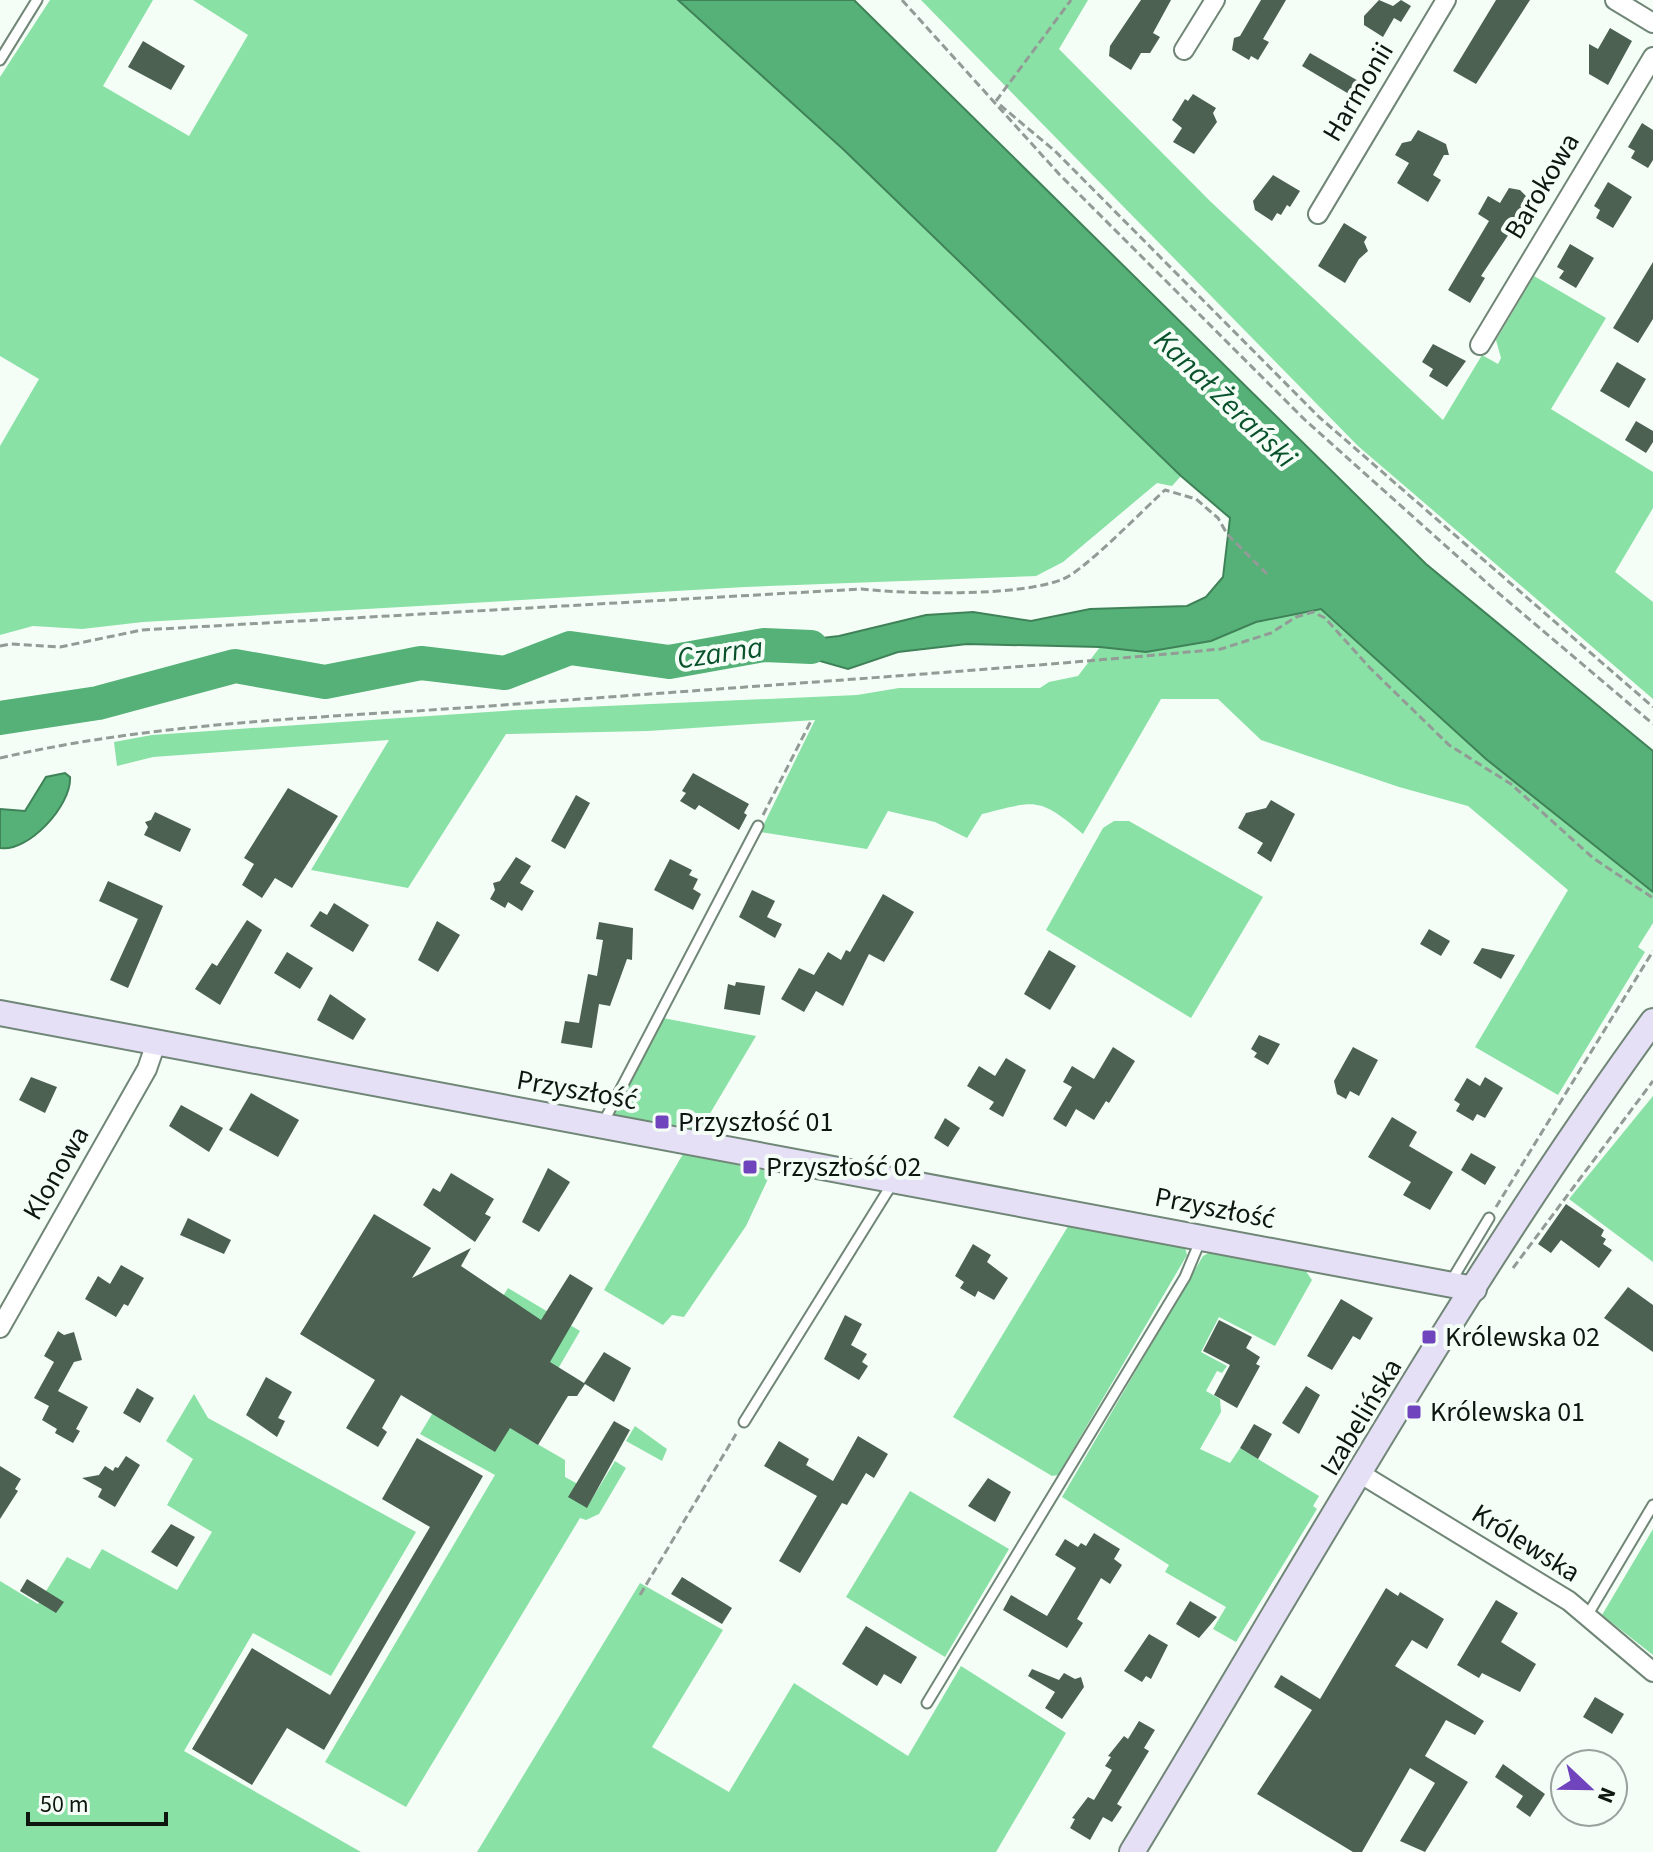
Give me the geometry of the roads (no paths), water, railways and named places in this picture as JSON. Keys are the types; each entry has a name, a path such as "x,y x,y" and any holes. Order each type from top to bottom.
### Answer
{"street":[{"path":"1184,50 1215,0"},
{"name":"Harmonii","path":"1318,214 1446,0"},
{"path":"1615,0 1653,23"},
{"name":"Barokowa","path":"1480,345 1653,57"},
{"name":"Przyszłość","path":"0,1013 1474,1289"},
{"name":"Izabelińska","path":"1132,1852 1474,1289 1595,1101 1653,1021"},
{"name":"Klonowa","path":"0,1328 147,1069 156,1043"},
{"name":"Królewska","path":"1361,1474 1587,1616 1653,1672"}],"lane":[{"path":"0,60 37,0"},
{"path":"602,1125 758,826"},
{"path":"744,1422 846,1263 894,1181"},
{"path":"1449,1285 1489,1218"},
{"path":"927,1703 1185,1277 1202,1236"},
{"path":"1587,1616 1653,1505"}],"water":[{"name":"Kanał Żerański","path":"678,0 854,0 1426,564 1653,751 1653,892 1486,759 1321,609 1256,622 1211,641 1146,652 1100,647 967,644 898,652 848,669 764,645 839,636 926,615 973,612 1031,621 1090,609 1187,606 1206,597 1223,577 1230,518 1181,476 844,150"},
{"path":"65,773 70,777 69,788 64,801 46,825 23,843 0,848 0,809 25,811 46,777"}],"waterway":[{"name":"Czarna","path":"0,718 98,703 235,666 325,682 421,663 505,673 570,648 669,662 764,645 811,647"}],"place":[{"name":"Przyszłość 01","path":"662,1122"},
{"name":"Przyszłość 02","path":"750,1167"},
{"name":"Królewska 02","path":"1429,1337"},
{"name":"Królewska 01","path":"1414,1412"}]}
